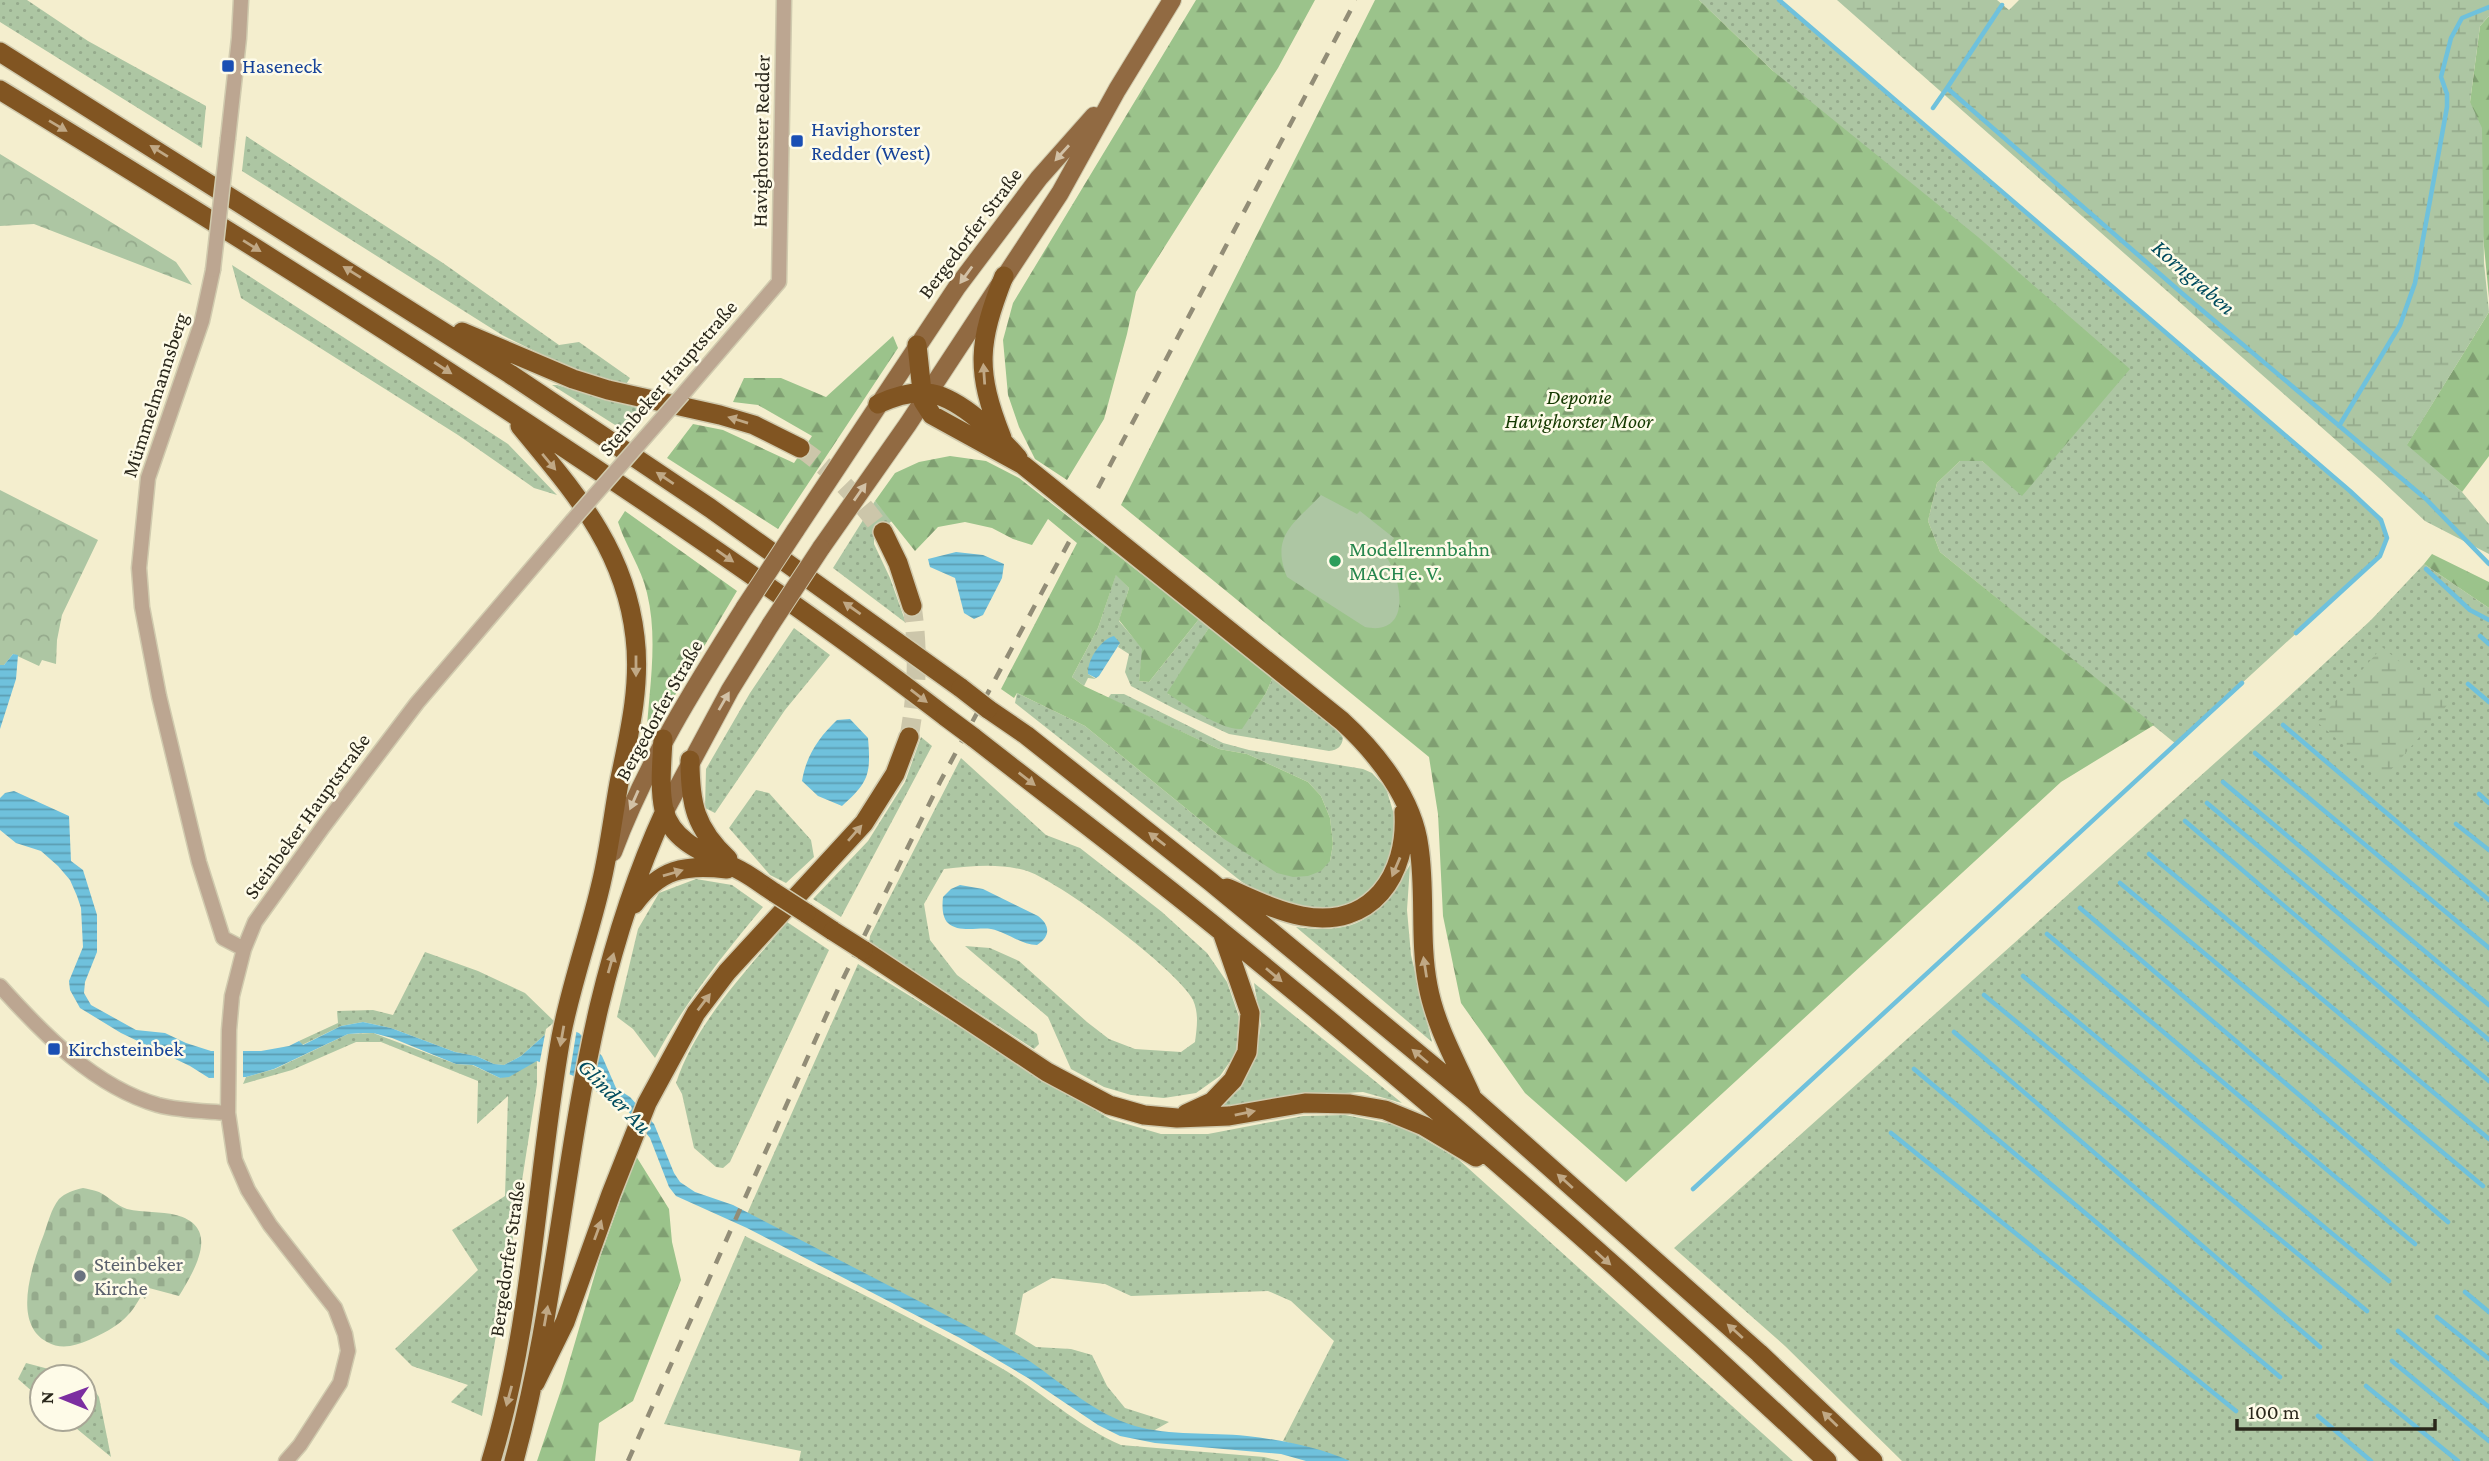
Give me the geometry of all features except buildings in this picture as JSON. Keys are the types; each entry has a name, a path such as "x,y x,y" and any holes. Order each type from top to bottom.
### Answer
{"highway":[{"path":"0,52 409,309 710,508 1026,735 1211,882 1473,1099 1759,1353 1873,1461"},
{"path":"0,90 322,290 506,409 699,537 892,676 1222,932 1497,1164 1755,1393 1827,1461"},
{"path":"1002,439 986,397 983,357 988,319 1004,276"},
{"path":"409,309 573,379 754,425 800,448"},
{"path":"917,345 924,395 938,420 1023,465 1342,721 1379,759 1417,831 1420,849 1423,956 1428,986 1434,1013 1473,1099"},
{"path":"878,404 898,395 939,395 957,403 1002,439 1023,465"},
{"path":"506,409 571,488 598,527 624,585 631,615 635,639 636,690 601,884"},
{"path":"883,533 907,585 912,606"},
{"path":"535,1383 565,1322 647,1102 696,1013 727,972 864,823 894,774 909,737"},
{"path":"663,739 662,781 665,811 675,831 689,844 775,892 1047,1072 1109,1105 1144,1115 1177,1118 1229,1116 1305,1103 1350,1104 1385,1110 1424,1126 1470,1155 1497,1164"},
{"path":"691,760 691,796 699,824 717,849 742,872"},
{"path":"1211,882 1300,916 1327,918 1353,912 1366,906 1386,887 1399,860 1405,829 1402,800"},
{"name":"Bergedorfer Straße","path":"514,1461 535,1383 599,1008 624,917 665,811"},
{"path":"624,917 649,886 665,874 705,869 742,872"},
{"name":"Bergedorfer Straße","path":"491,1461 512,1385 554,1081 571,990 601,884"},
{"path":"1177,1118 1212,1102 1233,1080 1247,1052 1250,1013 1222,932"}],"main road":[{"name":"Bergedorfer Straße","path":"665,811 691,760 771,624 1060,193 1117,90 1172,0"},
{"name":"Bergedorfer Straße","path":"601,884 623,825 663,739 745,607 917,345 1014,209 1117,90"}],"street":[{"name":"Mümmelmannsberg","path":"241,0 240,38 213,270 202,321 148,478 139,568 149,651 199,862 223,938 244,949"},
{"name":"Havighorster Redder","path":"779,282 783,0"},
{"name":"Steinbeker Hauptstraße","path":"286,1461 300,1445 340,1382 348,1351 335,1308 270,1226 244,1182 232,1149 228,1080 233,996 244,949 255,922 417,703 779,282"},
{"path":"0,986 19,1007 88,1069 116,1086 137,1097 170,1108 228,1113"}],"green space":[{"path":"0,0 27,0 88,41 206,106 202,148 0,22"},
{"path":"1196,0 1315,0 1278,68 1136,292 1104,419 1067,480 1035,459 1019,427 1008,395 1003,340 1013,303"},
{"name":"Deponie Havighorster Moor","path":"1375,0 1699,0 1773,71 1978,237 2130,369 2022,496 1982,461 1960,461 1937,483 1928,521 1940,552 2154,725 2061,782 1626,1182 1525,1093 1461,1003 1443,916 1438,814 1429,757 1121,505"},
{"path":"1699,0 1779,0 2381,520 2387,538 2380,556 2176,744 1940,552 1928,521 1937,483 1960,461 1982,461 2023,495 1773,71"},
{"path":"1837,0 1997,0 2009,10 2019,0 2489,0 2489,16 2480,26 2470,102 2482,128 2484,263 2489,312 2407,445 2462,492 2489,524 2489,554 2425,521"},
{"path":"2489,16 2489,298 2470,102 2480,26"},
{"path":"246,136 443,263 559,345 579,342 630,378 625,386 565,366 502,335 242,171"},
{"path":"0,154 176,262 192,285 34,224 0,226"},
{"path":"232,265 508,444 557,495 534,488 458,435 241,298"},
{"path":"2489,312 2489,456 2462,492 2406,446"},
{"path":"893,336 898,348 778,529 667,458 693,424 723,430 794,463 812,436 758,405 733,402 744,378 781,378 826,397"},
{"path":"552,385 557,385 641,409 623,430"},
{"path":"950,456 986,461 1019,478 1199,619 1149,682 1139,681 1142,649 1119,620 1129,588 1116,575 1098,628 1072,677 1084,686 1219,749 1247,754 1308,782 1321,796 1330,818 1333,844 1330,861 1321,871 1308,876 1293,877 1277,873 1221,837 1085,726 1017,693 1014,698 1001,689 1077,543 1048,519 1032,545 992,528 965,522 938,527 915,551 875,501 895,473 919,462"},
{"path":"0,490 98,540 62,615 56,664 42,660 39,666 13,654 4,665 0,665"},
{"name":"Modellrennbahn MACH e. V.","path":"1321,495 1357,514 1360,511 1394,538 1385,555 1396,577 1399,591 1397,615 1391,623 1380,628 1365,627 1287,577 1281,550 1283,540 1294,522"},
{"path":"875,501 892,521 874,534 874,544 906,623 833,568"},
{"path":"625,511 737,591 646,744 652,630 647,593 618,522"},
{"path":"2432,554 2489,582 2489,608 2424,564"},
{"path":"2424,564 2489,608 2489,1461 1902,1461 1785,1346 1674,1248 2284,701 2371,620"},
{"path":"1116,574 1129,588 1119,621 1143,649 1139,681 1149,682 1199,619 1210,626 1168,694 1241,729 1266,693 1273,677 1338,730 1343,738 1341,745 1329,751 1229,734 1131,686 1125,672 1129,654 1118,647 1120,643 1088,674 1096,679 1088,678 1084,686 1072,677 1098,628"},
{"path":"1210,626 1273,677 1266,693 1242,729 1214,721 1167,693"},
{"path":"794,628 830,655 785,710 715,813 705,808 706,769 750,693"},
{"path":"2382,647 2449,703 2383,779 2317,722"},
{"path":"1017,693 1085,726 1221,837 1330,861 1333,844 1330,818 1321,796 1308,782 1247,754 1219,749 1108,698 1111,694 1124,694 1223,743 1249,750 1363,769 1372,773 1386,788 1395,818 1391,862 1372,892 1338,909 1297,908 1259,892 1242,882 1015,703"},
{"path":"921,737 932,746 841,917 813,899 868,841 905,782"},
{"path":"961,758 1046,835 1080,848 1162,912 1207,953 1227,982 1239,1017 1236,1053 1220,1076 1196,1093 1164,1098 1131,1095 1104,1087 1071,1069 1048,1017 965,946 990,948 1019,961 1109,1039 1135,1049 1181,1052 1195,1042 1196,1010 1193,1000 1183,986 1142,948 1088,907 1024,870 994,866 944,869 924,904 930,940 957,975 1037,1034 1039,1044 1034,1049 869,943 870,936"},
{"path":"756,790 769,793 811,840 814,857 786,883 770,875 729,828"},
{"path":"1410,865 1407,910 1411,955 1432,1042 1296,927 1336,928 1352,925 1365,918 1388,897"},
{"path":"696,879 732,885 763,907 692,998 655,1058 633,1029 617,1017 638,929 659,893"},
{"path":"787,922 829,950 730,1162 723,1168 716,1167 694,1148 682,1094 676,1083 709,1018"},
{"path":"425,952 478,971 525,993 557,1024 521,1056 504,1065 455,1052 391,1028 363,1022 341,1026 302,1045 299,1041 338,1023 337,1011 373,1010 393,1015"},
{"path":"858,964 1110,1119 1161,1134 1208,1134 1303,1116 1345,1115 1402,1126 1458,1159 1793,1461 1350,1461 1283,1441 1334,1341 1291,1301 1268,1291 1131,1296 1105,1284 1052,1278 1023,1294 1015,1334 1036,1347 1071,1349 1092,1355 1107,1386 1125,1408 1169,1422 1153,1431 1117,1425 1045,1376 747,1214"},
{"path":"1254,983 1402,1103 1363,1092 1292,1096 1215,1110 1240,1089 1255,1059 1261,1024"},
{"path":"373,1033 456,1064 472,1065 500,1078 537,1061 537,1084 515,1226 482,1416 451,1402 468,1385 412,1366 395,1349 478,1270 452,1230 505,1196 508,1096 477,1124 478,1081 381,1042 356,1042 292,1070 243,1084 246,1077 275,1069 348,1034"},
{"path":"636,1156 669,1209 672,1242 681,1280 633,1401 599,1423 595,1461 537,1461 600,1257"},
{"path":"83,1188 99,1192 127,1209 176,1215 190,1221 198,1229 200,1251 197,1263 179,1296 149,1288 145,1299 141,1296 131,1312 113,1328 78,1344 57,1346 36,1333 27,1307 28,1292 35,1260 54,1207 64,1195"},
{"path":"745,1236 965,1348 1012,1375 1104,1437 1121,1445 1264,1457 1280,1461 799,1461 801,1451 664,1424"},
{"path":"26,1363 28,1364 28,1388 18,1379"},
{"path":"98,1396 99,1397 111,1457 82,1433 98,1433"}],"water":[{"path":"956,552 983,555 1004,564 1002,578 983,615 974,619 964,613 955,578 930,567 928,559"},
{"path":"1114,636 1120,643 1099,676 1096,678 1088,674 1096,651 1104,641"},
{"path":"13,654 18,655 16,679 0,729 0,665 4,665"},
{"path":"850,719 868,738 869,760 863,783 842,806 818,796 802,781 810,755 824,733 837,720"},
{"path":"14,791 69,816 71,861 83,870 97,915 97,952 85,982 84,993 91,1005 136,1030 165,1033 211,1051 261,1051 289,1046 299,1041 303,1045 341,1026 363,1022 391,1028 455,1052 504,1065 521,1056 557,1024 579,1033 602,1056 616,1088 630,1097 654,1124 680,1182 695,1192 733,1205 994,1340 1031,1362 1093,1407 1120,1421 1162,1431 1273,1440 1313,1448 1350,1461 1306,1461 1281,1454 1155,1443 1120,1436 1098,1425 1028,1378 960,1338 747,1228 676,1196 669,1187 650,1138 614,1094 599,1093 576,1077 537,1061 509,1077 500,1078 473,1065 456,1064 392,1038 363,1033 348,1034 274,1069 246,1077 209,1078 121,1033 80,1008 70,990 69,981 83,947 81,908 70,880 58,866 41,851 16,843 0,830 0,798 5,793"},
{"path":"960,885 983,889 1038,916 1047,927 1045,938 1037,945 991,929 963,929 952,926 944,915 943,897"}],"pier":[{"path":"557,1020 577,1028 569,1078 539,1066 546,1029"},
{"path":"214,1047 243,1047 243,1080 214,1079"}],"waterway":[{"path":"1779,0 2381,520 2387,538 2380,556 2296,633"},
{"name":"Korngraben","path":"2002,5 1947,88 2184,295 2426,499 2489,564"},
{"path":"2339,426 2400,325 2415,283 2447,107 2447,94 2441,77 2451,38 2462,18 2489,7"},
{"path":"1933,108 1947,88"},
{"path":"2426,569 2470,610 2489,620"},
{"path":"2480,636 2489,644"},
{"path":"1693,1189 2242,683"},
{"path":"2468,684 2489,702"},
{"path":"2283,725 2489,900"},
{"path":"2255,753 2489,948"},
{"path":"2223,782 2489,1005"},
{"path":"2479,794 2489,803"},
{"path":"2207,803 2489,1040"},
{"path":"2185,821 2489,1081"},
{"path":"2456,824 2489,850"},
{"path":"2149,854 2489,1139"},
{"path":"2120,883 2483,1186"},
{"path":"2080,908 2448,1222"},
{"path":"2047,934 2415,1244"},
{"path":"2023,976 2389,1281"},
{"path":"1984,995 2367,1311"},
{"path":"1954,1032 2320,1347"},
{"path":"1914,1069 2280,1377"},
{"path":"1891,1133 2236,1411"},
{"path":"2465,1292 2489,1312"},
{"path":"2437,1317 2489,1359"},
{"path":"2398,1331 2489,1407"},
{"path":"2392,1361 2489,1441"},
{"path":"2366,1386 2458,1461"},
{"path":"2318,1416 2371,1461"}],"tunnel":[{"path":"800,448 845,486 883,532"},
{"path":"909,737 916,672 912,606"}],"railway":[{"path":"1098,488 1356,0"},
{"path":"628,1461 838,989 940,782 1070,540"}],"place":[{"name":"Haseneck","path":"228,66"},
{"name":"Havighorster Redder (West)","path":"797,141"},
{"name":"Modellrennbahn MACH e. V.","path":"1335,561"},
{"name":"Kirchsteinbek","path":"54,1049"},
{"name":"Steinbeker Kirche","path":"80,1276"}],"water label":[{"name":"Glinder Au","path":"615,1096"}]}
